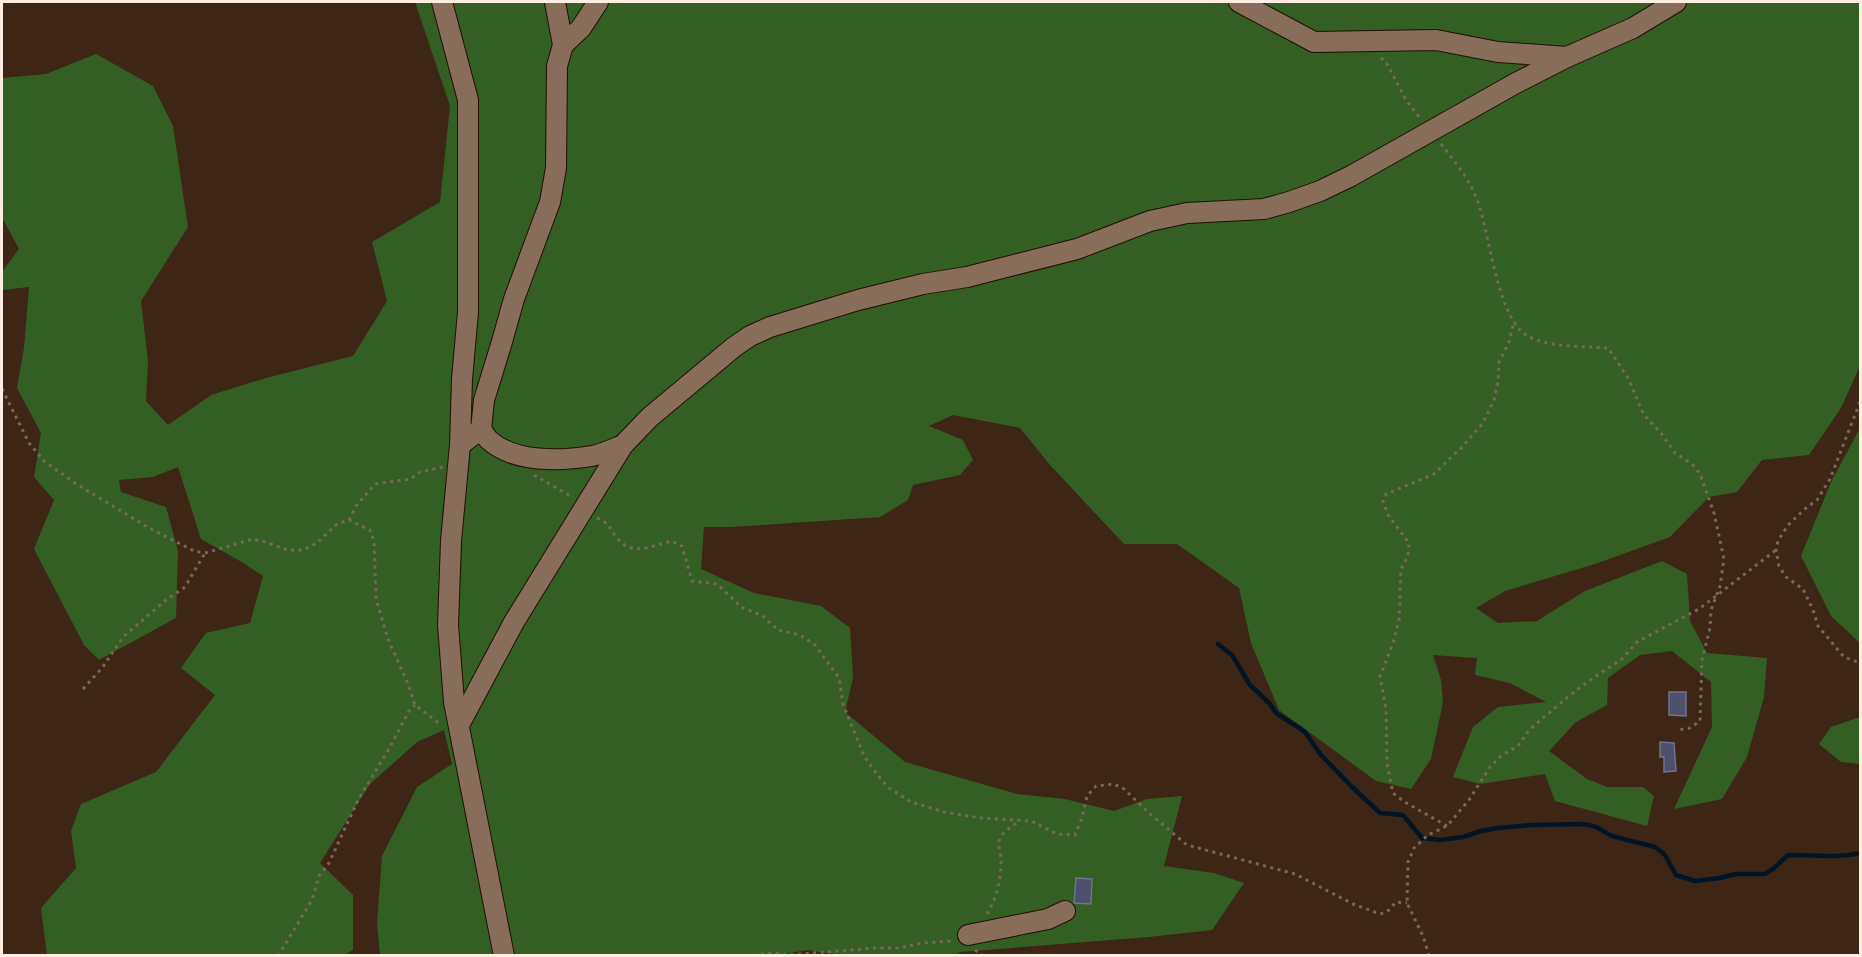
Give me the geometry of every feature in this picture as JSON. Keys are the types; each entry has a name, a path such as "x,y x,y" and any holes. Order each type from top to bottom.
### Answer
{"street":[{"path":"442,2 468,100 468,312 462,379 460,445 451,541 448,625 454,702 504,956"},
{"path":"555,2 563,45 557,66 556,168 550,202 514,299 484,400 481,429 489,440 527,458 560,459 595,456 623,445"},
{"path":"563,45 581,28 598,2"},
{"path":"1239,2 1314,42 1436,40 1498,52 1566,57"},
{"path":"461,734 514,622 623,445 650,417 750,336 770,327 858,300 923,284 967,277 1077,249 1150,221 1187,213 1264,209 1320,191 1351,176 1516,83 1566,57 1633,28 1676,2"},
{"path":"460,445 481,429"},
{"path":"968,935 1048,919 1065,911"}],"path":[{"path":"1365,42 1386,62 1406,100 1467,179 1485,224 1498,285 1514,321 1525,335 1544,342 1608,348 1628,378 1644,416 1661,433 1675,453 1692,464 1700,474 1714,513 1724,559 1717,597 1711,610 1710,628 1702,660 1700,721 1690,728 1678,730"},
{"path":"1447,826 1393,793 1387,763 1386,709 1380,677 1400,621 1401,569 1408,556 1408,543 1388,515 1383,501 1386,494 1434,474 1483,423 1494,400 1498,381 1498,362 1509,342 1514,321"},
{"path":"2,389 29,443 44,460 75,483 149,528 194,551 206,553 253,540 287,550 303,550 318,543 337,524 349,519 356,506 375,484 410,479 420,472 447,466 460,445"},
{"path":"1860,402 1830,479 1817,500 1788,525 1778,541 1776,550 1779,566 1786,577 1803,589 1818,626 1844,657 1860,663"},
{"path":"521,456 535,476 577,501 583,510 608,523 617,538 628,548 641,549 671,541 682,546 692,581 717,584 741,607 763,616 778,630 800,635 815,645 839,678 843,704 864,756 889,788 911,802 944,812 981,818 1031,821 1057,834 1075,835 1087,796 1096,786 1114,784 1125,789 1149,813 1187,844 1295,874 1380,914 1387,912 1396,902 1407,903"},
{"path":"349,519 370,531 374,541 376,599 388,639 415,705 454,734 461,734"},
{"path":"1429,956 1423,936 1407,903 1408,862 1414,848 1428,835 1447,826 1469,800 1490,767 1502,755 1518,746 1529,730 1593,678 1622,659 1637,642 1699,609 1776,550"},
{"path":"83,689 102,668 123,637 165,600 185,587 206,553"},
{"path":"278,956 312,900 319,876 329,863 358,800 404,719 415,705"},
{"path":"746,956 900,948 961,940 980,928 994,903 1001,868 999,842 1003,835 1021,821"},
{"path":"851,956 856,949"}],"green space":[{"path":"415,2 1860,2 1860,366 1841,408 1809,455 1762,460 1737,492 1709,497 1670,537 1595,564 1505,591 1476,608 1498,623 1537,621 1585,591 1662,561 1687,574 1690,621 1707,653 1767,658 1764,697 1747,757 1722,799 1674,809 1712,727 1711,682 1672,651 1640,655 1608,678 1607,705 1576,722 1549,751 1587,779 1607,787 1643,787 1654,796 1647,826 1555,801 1545,774 1480,784 1453,777 1473,727 1498,707 1546,702 1510,683 1475,675 1477,658 1433,655 1441,680 1443,702 1431,759 1411,789 1376,781 1279,710 1251,643 1239,588 1177,544 1124,544 1050,465 1020,428 953,415 929,426 963,440 973,460 960,475 913,485 908,500 880,517 704,527 701,569 754,593 821,606 850,628 853,678 845,712 905,762 1017,794 1065,799 1114,811 1147,799 1182,796 1164,866 1214,873 1244,883 1212,930 960,952 955,956 844,956 808,950 772,956 380,955 377,923 382,856 417,787 452,764 444,730 417,742 370,784 320,863 353,895 353,950 345,955 47,955 41,908 76,868 71,831 81,804 156,772 215,695 181,668 206,633 250,623 263,576 201,539 178,467 153,477 119,480 121,492 166,507 178,551 176,618 99,660 84,645 34,549 54,500 34,477 41,433 17,388 24,348 29,287 2,290 2,272 19,249 2,217 2,78 46,74 96,54 153,86 173,126 188,227 141,301 148,361 146,401 168,425 211,395 266,378 353,356 387,301 372,242 440,202 450,106"},
{"path":"1860,428 1860,643 1831,616 1801,556 1831,482"},
{"path":"1860,717 1860,764 1841,762 1819,744 1831,727"}],"building":[{"path":"1669,692 1686,692 1686,716 1669,715"},
{"path":"1660,742 1674,743 1676,771 1664,772 1664,757 1660,757"},
{"path":"1076,878 1092,879 1091,904 1074,903"}],"waterway":[{"path":"1218,644 1232,655 1250,685 1276,713 1305,732 1321,755 1351,786 1380,813 1403,815 1422,838 1440,840 1498,828 1584,824 1596,827 1612,836 1655,847 1665,855 1676,875 1695,881 1735,874 1765,874 1788,855 1833,856 1860,853"}]}
